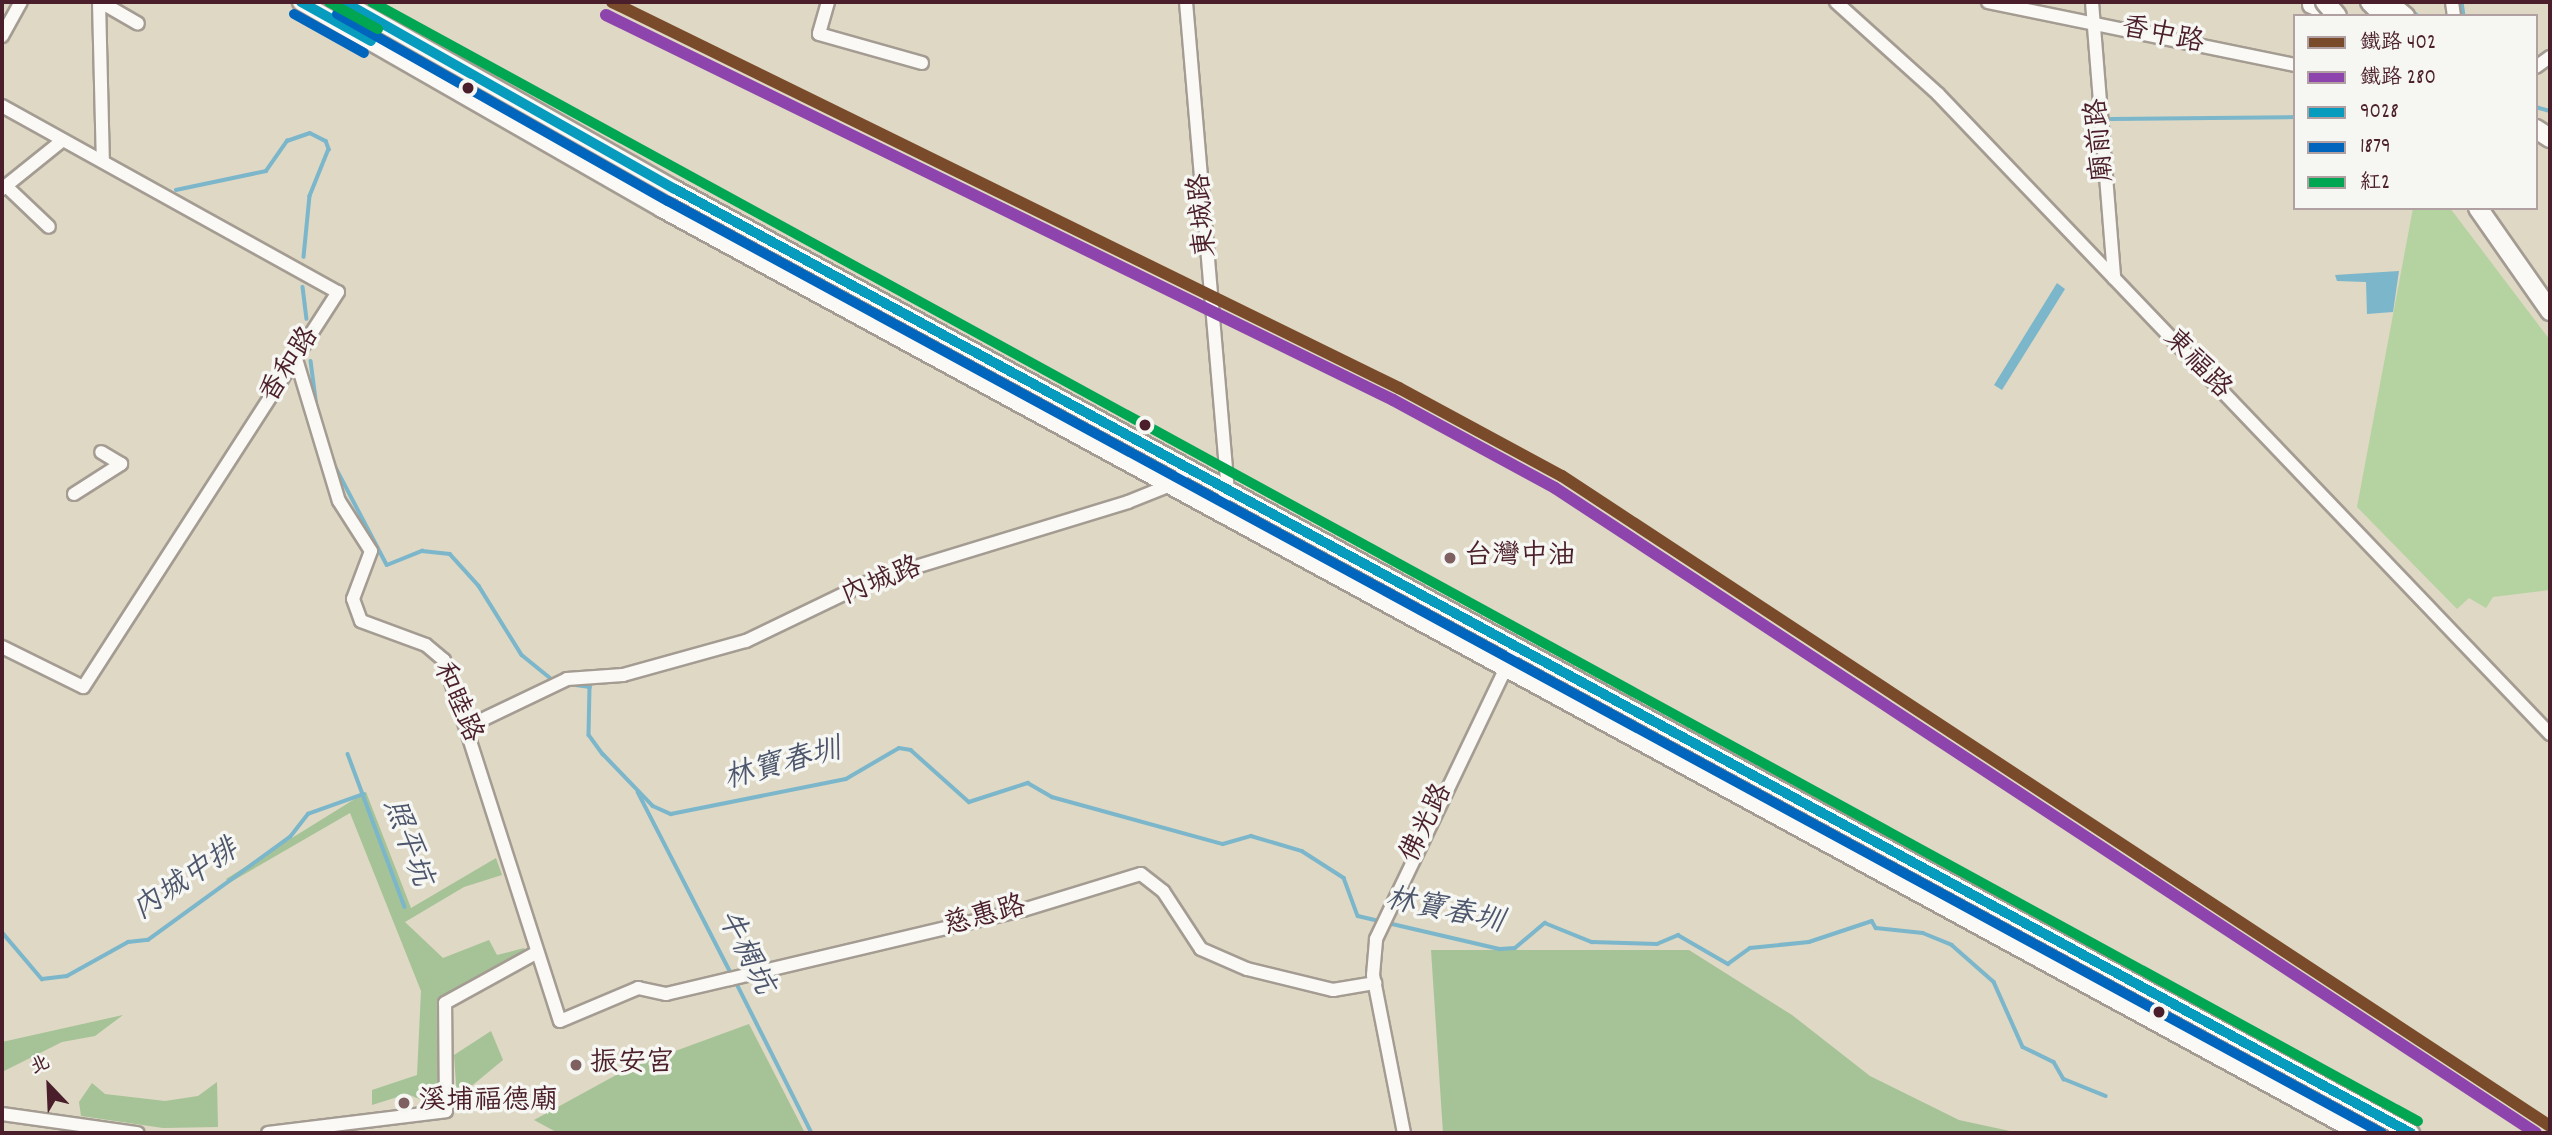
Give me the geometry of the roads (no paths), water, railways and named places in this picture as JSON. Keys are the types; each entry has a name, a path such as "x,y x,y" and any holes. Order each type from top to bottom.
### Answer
{"highway":[{"path":"2316,6 2333,14"},
{"path":"2479,210 2550,311"}],"main road":[{"path":"301,2 662,209 1219,509 2358,1133"},
{"path":"344,2 675,189 2230,1037 2411,1133"},
{"path":"2389,2 2404,14"},
{"path":"455,88 466,70"},
{"path":"662,209 675,189"},
{"path":"2219,1056 2230,1037"}],"street":[{"path":"2,36 21,2"},
{"path":"828,2 819,34 922,63"},
{"name":"東城路","path":"1186,2 1228,489 1219,509"},
{"name":"東福路","path":"1836,2 1938,94 2550,734"},
{"name":"香中路","path":"1988,2 2293,65"},
{"name":"廟前路","path":"2092,2 2113,278"},
{"path":"101,3 138,24"},
{"path":"101,3 103,161"},
{"name":"香和路","path":"2,106 298,267 338,292 83,687 2,647"},
{"path":"49,227 4,188 63,140"},
{"name":"和睦路","path":"296,359 339,501 371,551 353,598 361,621 426,645 444,660 467,727 534,954 560,1021"},
{"path":"74,494 121,464 101,452"},
{"name":"內城路","path":"467,727 567,679 623,675 746,641 873,580 1173,484 1189,467"},
{"name":"佛光路","path":"1404,1133 1371,961 1383,921 1503,664 1516,647"},
{"name":"慈惠路","path":"560,1021 638,988 666,994 1023,910 1141,874 1163,891 1201,949 1247,969 1333,990 1375,984"},
{"path":"268,1133 446,1111 445,1003 534,954"},
{"path":"2,1114 138,1133"}],"water":[{"path":"2399,271 2393,312 2367,314 2366,282 2337,281 2335,275"},
{"path":"2057,283 2065,289 2002,390 1994,385"}],"waterway":[{"path":"2402,2 2416,14"},
{"path":"2462,2 2464,14"},
{"path":"2538,108 2550,111"},
{"path":"2111,119 2293,117"},
{"name":"林寶春圳","path":"176,190 266,171 287,141 310,133 326,141 329,149 310,196 304,257"},
{"name":"林寶春圳","path":"303,287 307,319"},
{"name":"林寶春圳","path":"311,361 317,407"},
{"name":"林寶春圳","path":"333,462 387,565 422,551 450,554 479,586 522,655 553,680"},
{"name":"林寶春圳","path":"576,685 590,687 589,735 603,754 653,806 671,814 846,779 899,748 911,750 969,802 1028,783 1052,797 1223,844 1251,836 1302,851 1344,878 1358,916 1500,949 1515,948 1545,923 1592,942 1657,944 1678,935 1728,964 1750,948 1809,942 1872,921 1876,928 1923,933 1952,945 1994,982 2023,1047 2054,1062 2064,1079 2106,1096"},
{"name":"照平坑","path":"348,754 405,907"},
{"name":"牛椆坑","path":"638,792 732,975"},
{"name":"內城中排","path":"2,932 42,979 67,976 128,942 148,940 290,837 308,814 364,794"},
{"name":"牛椆坑","path":"736,982 812,1133"}],"rail line":[{"name":"402","path":"612,2 1399,388 1562,476 2550,1126"},
{"name":"280","path":"606,15 1393,400 1555,488 2536,1133"}],"place":[{"name":"台灣中油","path":"1450,558"},
{"name":"振安宮","path":"576,1065"},
{"name":"溪埔福德廟","path":"404,1103"}]}
